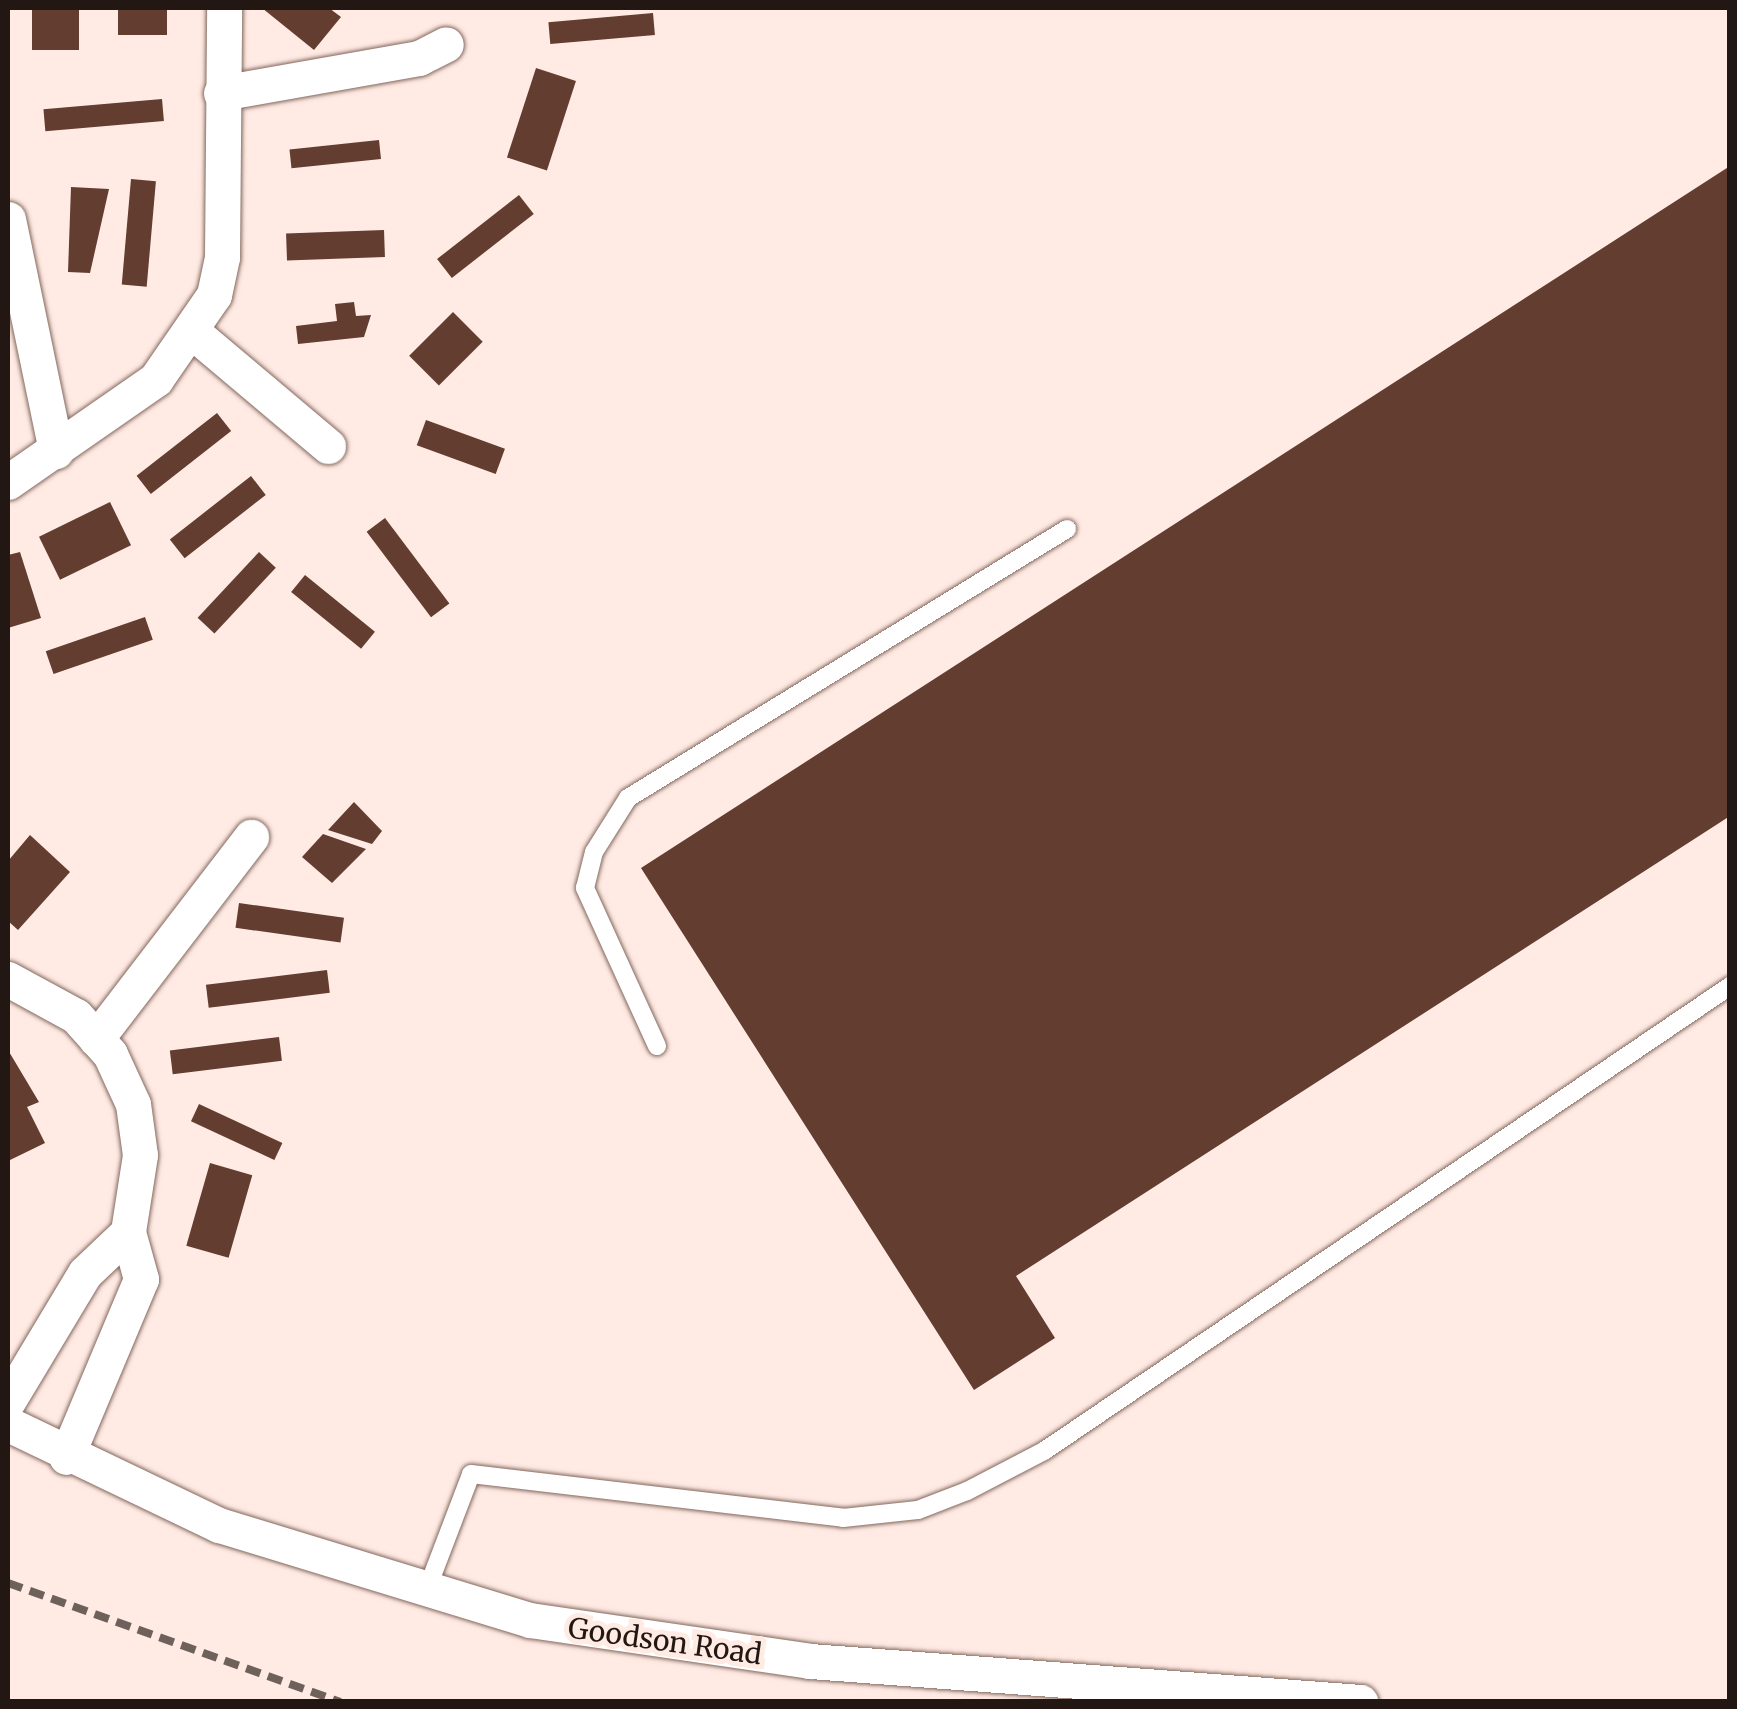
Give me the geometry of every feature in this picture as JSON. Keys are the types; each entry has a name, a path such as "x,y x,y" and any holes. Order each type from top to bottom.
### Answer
{"street":[{"path":"8,482 156,379 195,334 222,257 224,8"},
{"path":"221,93 419,58 446,44"},
{"path":"8,219 56,450"},
{"path":"195,334 328,446"},
{"path":"96,1038 250,837"},
{"path":"8,978 76,1016 96,1038 133,1104 140,1155 128,1232 140,1279 66,1457"},
{"path":"8,1402 85,1273 128,1232"},
{"name":"Goodson Road","path":"8,1424 66,1457 219,1525 426,1592 680,1647 1360,1702"}],"lane":[{"path":"657,1046 585,888 594,852 628,798 1066,529"},
{"path":"426,1592 470,1474 842,1518 918,1510 967,1491 1044,1451 1730,986"}],"building":[{"path":"32,8 79,8 79,50 32,50"},
{"path":"118,8 167,8 167,35 118,35"},
{"path":"262,8 329,8 341,17 314,50"},
{"path":"653,13 655,35 550,44 548,22"},
{"path":"536,68 576,81 547,170 507,157"},
{"path":"162,99 164,121 45,131 43,109"},
{"path":"379,140 381,159 291,168 289,149"},
{"path":"1730,166 1730,816 1016,1276 1055,1338 974,1390 641,868"},
{"path":"131,179 156,181 147,287 122,285"},
{"path":"71,187 109,189 90,273 68,272"},
{"path":"519,195 534,214 452,278 437,259"},
{"path":"384,230 385,257 287,260 286,233"},
{"path":"354,302 356,316 371,315 364,337 298,344 296,326 337,321 335,304"},
{"path":"453,312 483,342 439,386 409,356"},
{"path":"217,413 231,431 151,494 137,476"},
{"path":"426,420 505,449 496,474 417,445"},
{"path":"251,476 266,495 185,558 170,539"},
{"path":"110,502 131,545 60,580 39,537"},
{"path":"385,518 449,603 431,617 367,532"},
{"path":"20,552 41,618 8,628 8,555"},
{"path":"259,552 276,568 214,634 198,618"},
{"path":"305,575 375,632 361,649 291,592"},
{"path":"145,617 153,640 54,674 46,651"},
{"path":"354,802 382,831 372,844 328,830"},
{"path":"323,834 366,849 332,883 302,857"},
{"path":"30,835 70,872 18,930 8,921 8,861"},
{"path":"239,903 344,918 340,943 236,928"},
{"path":"327,970 330,993 209,1008 206,985"},
{"path":"279,1037 282,1061 173,1074 170,1050"},
{"path":"8,1050 39,1102 27,1107 45,1143 8,1161"},
{"path":"199,1104 282,1143 274,1160 191,1121"},
{"path":"210,1163 252,1175 229,1258 186,1246"}],"railway":[{"path":"8,1583 340,1702"}]}
